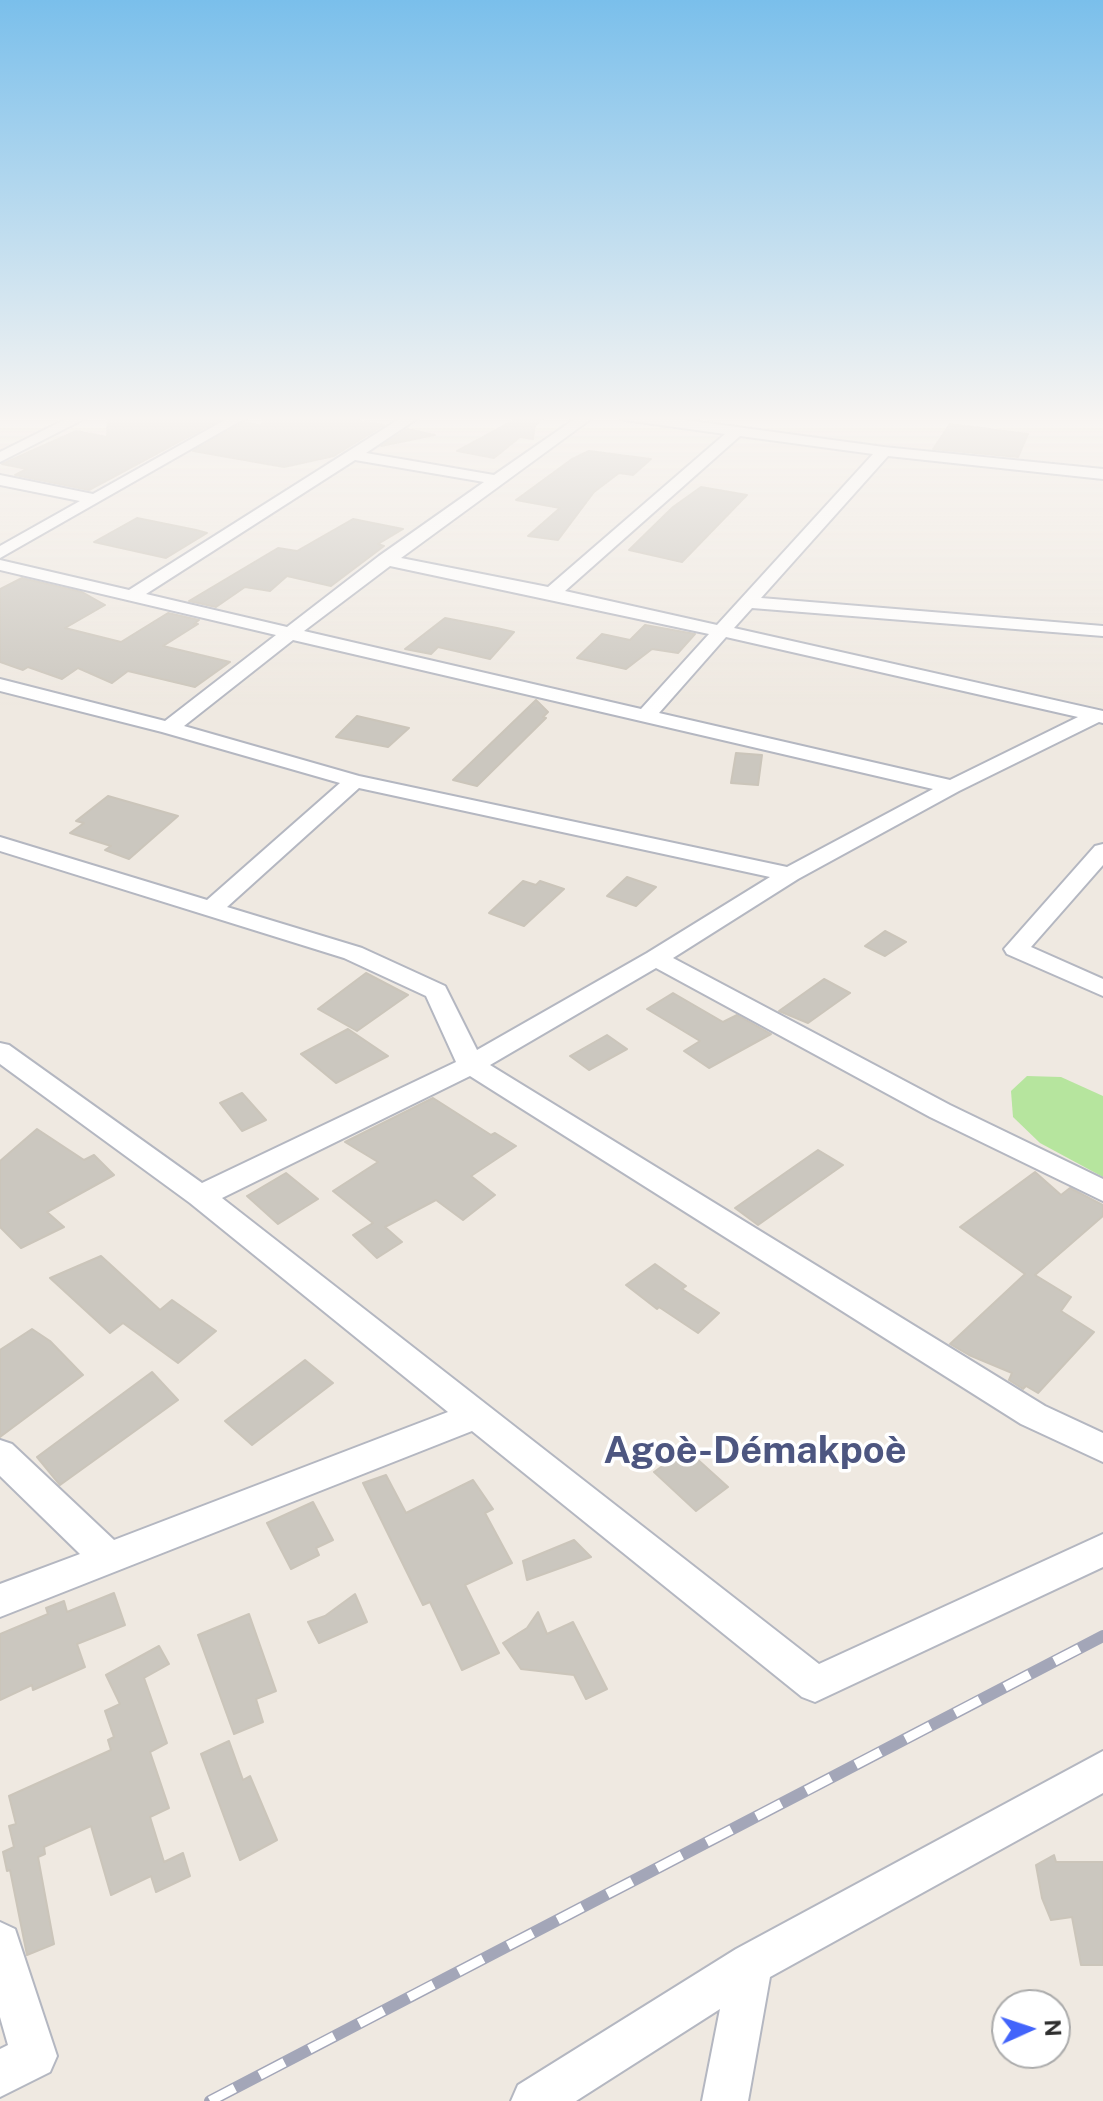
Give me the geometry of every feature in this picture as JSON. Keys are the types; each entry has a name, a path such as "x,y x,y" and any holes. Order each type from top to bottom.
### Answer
{"street":[{"path":"0,553 67,514"},
{"path":"130,597 260,514"},
{"path":"169,728 286,635 449,514"},
{"path":"552,593 642,514"},
{"path":"646,715 827,514"},
{"path":"385,560 552,593 1100,716"},
{"path":"0,565 286,635 952,787"},
{"path":"748,602 1103,631"},
{"path":"0,685 169,728 355,781 790,874"},
{"path":"0,704 33,692"},
{"path":"200,1196 471,1065 656,958 790,874 952,787 1100,716"},
{"path":"210,910 355,781"},
{"path":"0,844 353,953 436,991 471,1065 1033,1415 1103,1448"},
{"path":"1103,851 1016,949 1103,988"},
{"path":"656,958 927,1104 1103,1191"},
{"path":"0,1051 200,1196 815,1684 1103,1550"},
{"path":"0,1601 478,1414"},
{"path":"0,1454 107,1557"},
{"path":"534,2101 751,1964 1103,1771"},
{"path":"0,1944 34,2056 0,2074"},
{"path":"725,2101 751,1964"}],"green space":[{"path":"1027,1076 1061,1077 1103,1096 1103,1177 1040,1143 1013,1117 1011,1091"}],"building":[{"path":"553,514 577,514 558,540 528,536"},
{"path":"666,514 729,514 682,562 629,550"},
{"path":"137,518 207,533 166,558 94,542"},
{"path":"353,519 403,529 378,544 384,546 331,586 287,576 270,591 245,587 216,607 189,601 278,548 297,551"},
{"path":"22,578 82,592 105,605 65,628 121,642 168,613 199,620 194,624 198,624 163,646 230,662 195,687 128,671 112,683 78,668 62,679 28,667 23,670 0,662 0,589"},
{"path":"445,618 514,632 490,659 438,647 431,654 405,649"},
{"path":"645,625 695,634 678,653 652,649 626,669 577,658 602,634 630,640"},
{"path":"536,700 548,712 543,717 546,718 477,786 453,780"},
{"path":"357,716 409,728 388,747 336,737"},
{"path":"736,753 762,755 758,785 731,783"},
{"path":"108,796 178,816 129,859 105,850 111,846 70,833 84,823 76,821"},
{"path":"627,877 656,887 636,906 607,896"},
{"path":"523,881 536,885 540,881 564,889 524,926 489,913"},
{"path":"885,931 906,942 885,956 865,946"},
{"path":"366,973 408,995 357,1031 318,1009"},
{"path":"824,979 850,993 808,1023 779,1011"},
{"path":"673,993 723,1022 737,1015 771,1034 709,1068 684,1051 700,1041 647,1009"},
{"path":"348,1029 388,1056 336,1083 301,1054"},
{"path":"607,1035 627,1049 589,1070 570,1056"},
{"path":"242,1093 266,1120 242,1131 220,1103"},
{"path":"433,1098 491,1135 495,1133 516,1146 471,1176 495,1195 463,1220 436,1200 385,1227 402,1242 377,1258 353,1235 373,1223 333,1191 378,1162 345,1142"},
{"path":"37,1129 84,1160 94,1155 114,1175 47,1212 64,1227 21,1248 0,1227 0,1161"},
{"path":"818,1150 843,1165 758,1225 735,1208"},
{"path":"1035,1172 1061,1195 1070,1188 1103,1205 1103,1216 1035,1275 1071,1297 1061,1311 1094,1332 1038,1393 1026,1386 1023,1389 1009,1380 1012,1373 950,1344 1025,1274 960,1227"},
{"path":"286,1173 318,1199 278,1224 247,1196"},
{"path":"101,1256 160,1310 172,1300 216,1331 178,1363 123,1323 110,1333 50,1278"},
{"path":"655,1264 686,1286 682,1289 719,1313 698,1333 659,1307 657,1309 626,1285"},
{"path":"32,1329 50,1341 83,1375 0,1437 0,1350"},
{"path":"305,1360 333,1383 252,1445 225,1421"},
{"path":"152,1372 178,1400 60,1485 37,1457"},
{"path":"686,1449 728,1487 696,1511 654,1472"},
{"path":"386,1475 406,1513 473,1480 493,1509 485,1513 512,1563 465,1585 499,1653 462,1670 430,1602 423,1605 363,1483"},
{"path":"313,1502 333,1540 316,1548 319,1555 291,1569 267,1523"},
{"path":"574,1540 591,1557 527,1580 523,1561"},
{"path":"114,1593 125,1625 77,1644 85,1667 33,1690 32,1685 0,1700 0,1634 48,1614 46,1608 64,1601 67,1612"},
{"path":"355,1594 367,1622 319,1643 308,1622 325,1616"},
{"path":"538,1612 547,1634 573,1622 607,1689 586,1699 574,1675 521,1669 503,1643 527,1628"},
{"path":"249,1614 276,1691 256,1699 263,1722 234,1734 198,1635"},
{"path":"159,1646 169,1664 144,1678 167,1743 150,1752 169,1808 150,1817 164,1862 183,1853 190,1876 156,1892 151,1876 111,1895 91,1826 44,1847 45,1854 38,1857 54,1944 27,1955 10,1870 7,1871 3,1852 14,1847 9,1826 16,1824 9,1796 111,1750 108,1740 114,1737 105,1711 120,1704 106,1675"},
{"path":"229,1741 243,1780 250,1776 277,1840 240,1860 201,1754"},
{"path":"1054,1855 1056,1862 1103,1862 1103,1965 1081,1965 1072,1917 1051,1920 1042,1898 1036,1865"}],"railway":[{"path":"210,2101 1103,1636"}],"district":[{"name":"Agoè-Démakpoè","path":"755,1451"}]}
